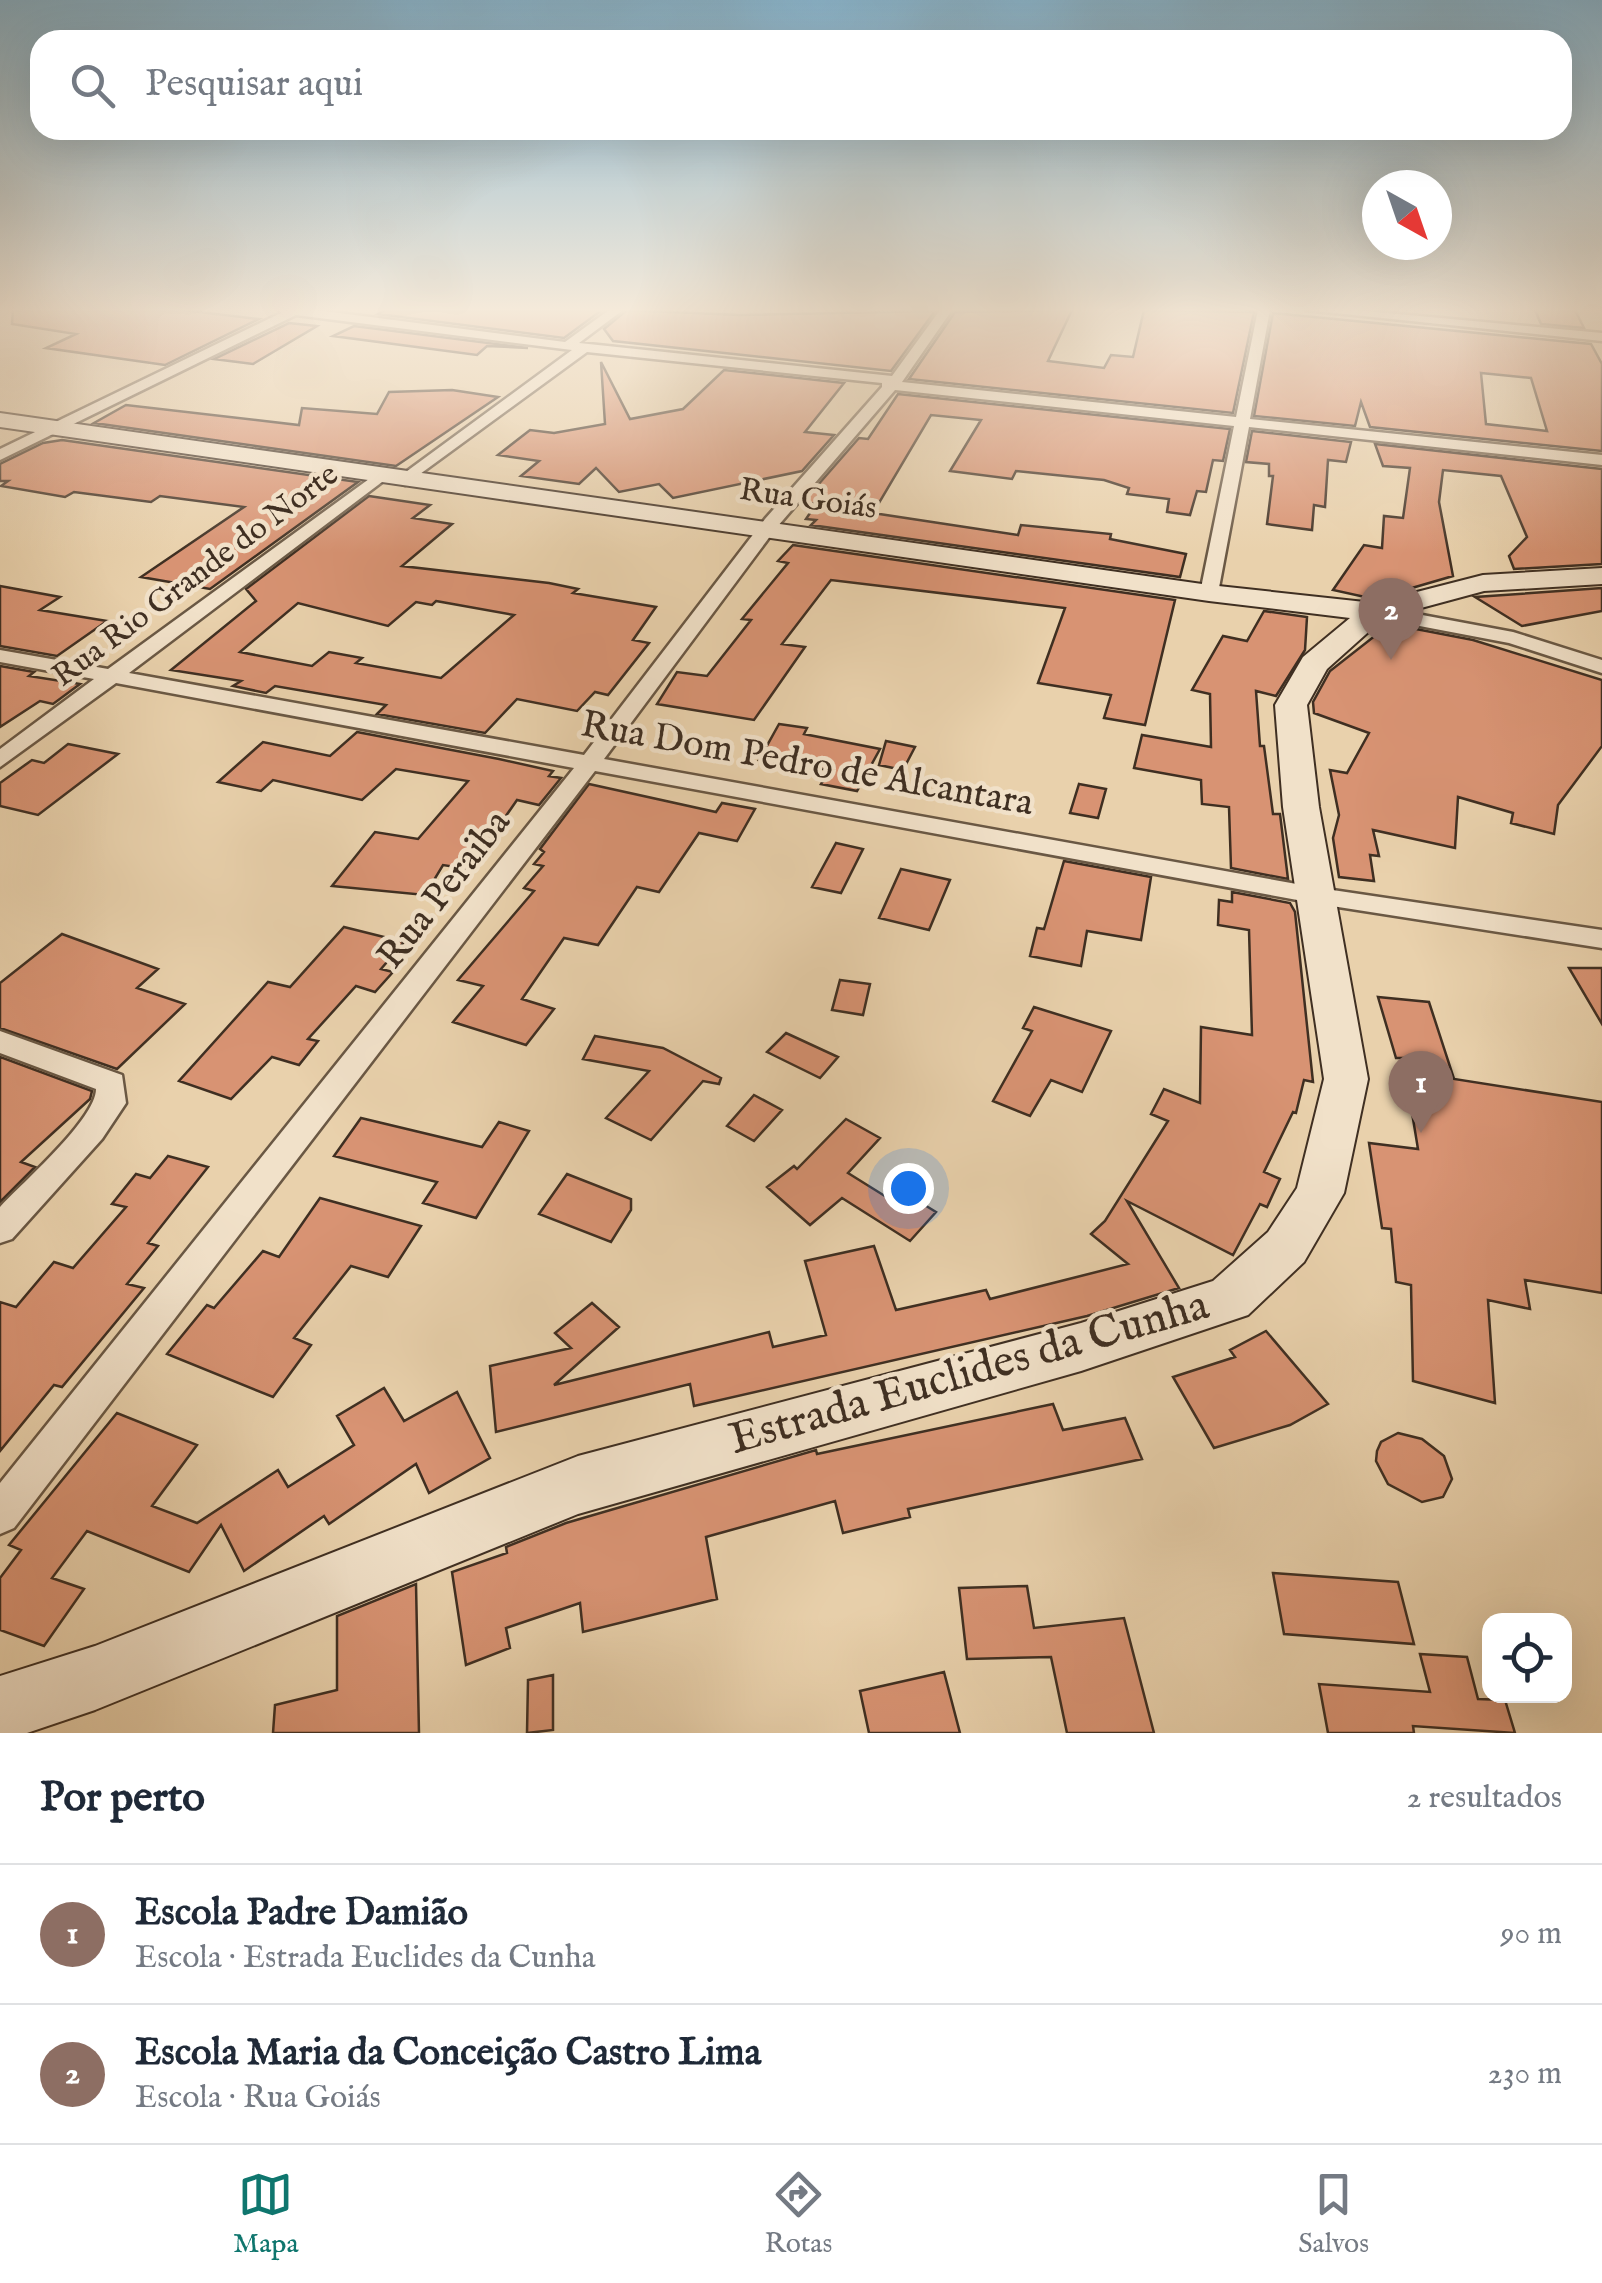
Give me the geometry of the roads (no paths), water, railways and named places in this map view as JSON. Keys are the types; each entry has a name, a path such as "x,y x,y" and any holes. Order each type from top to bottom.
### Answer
{"street":[{"path":"0,455 129,391"},
{"name":"Rua Rio Grande do Norte","path":"0,760 112,676 515,391"},
{"name":"Rua Peraiba","path":"0,1514 592,764 767,527 882,391"},
{"path":"968,391 1602,460"},
{"path":"1210,593 1249,391"},
{"name":"Rua Goiás","path":"0,420 1210,593 1374,612 1513,638 1602,667"},
{"name":"Estrada Euclides da Cunha","path":"0,1709 95,1678 578,1485 1081,1347 1230,1299 1286,1247 1320,1192 1346,1079 1319,896 1301,807 1290,705 1314,664 1374,612 1483,583 1602,576"},
{"name":"Rua Dom Pedro de Alcantara","path":"0,656 1319,896 1602,939"},
{"path":"0,1042 111,1083 111,1104 0,1229"}],"place":[{"name":"Escola Maria da Conceição Castro Lima","path":"1391,660"},
{"name":"Escola Padre Damião","path":"1421,1133"}]}
